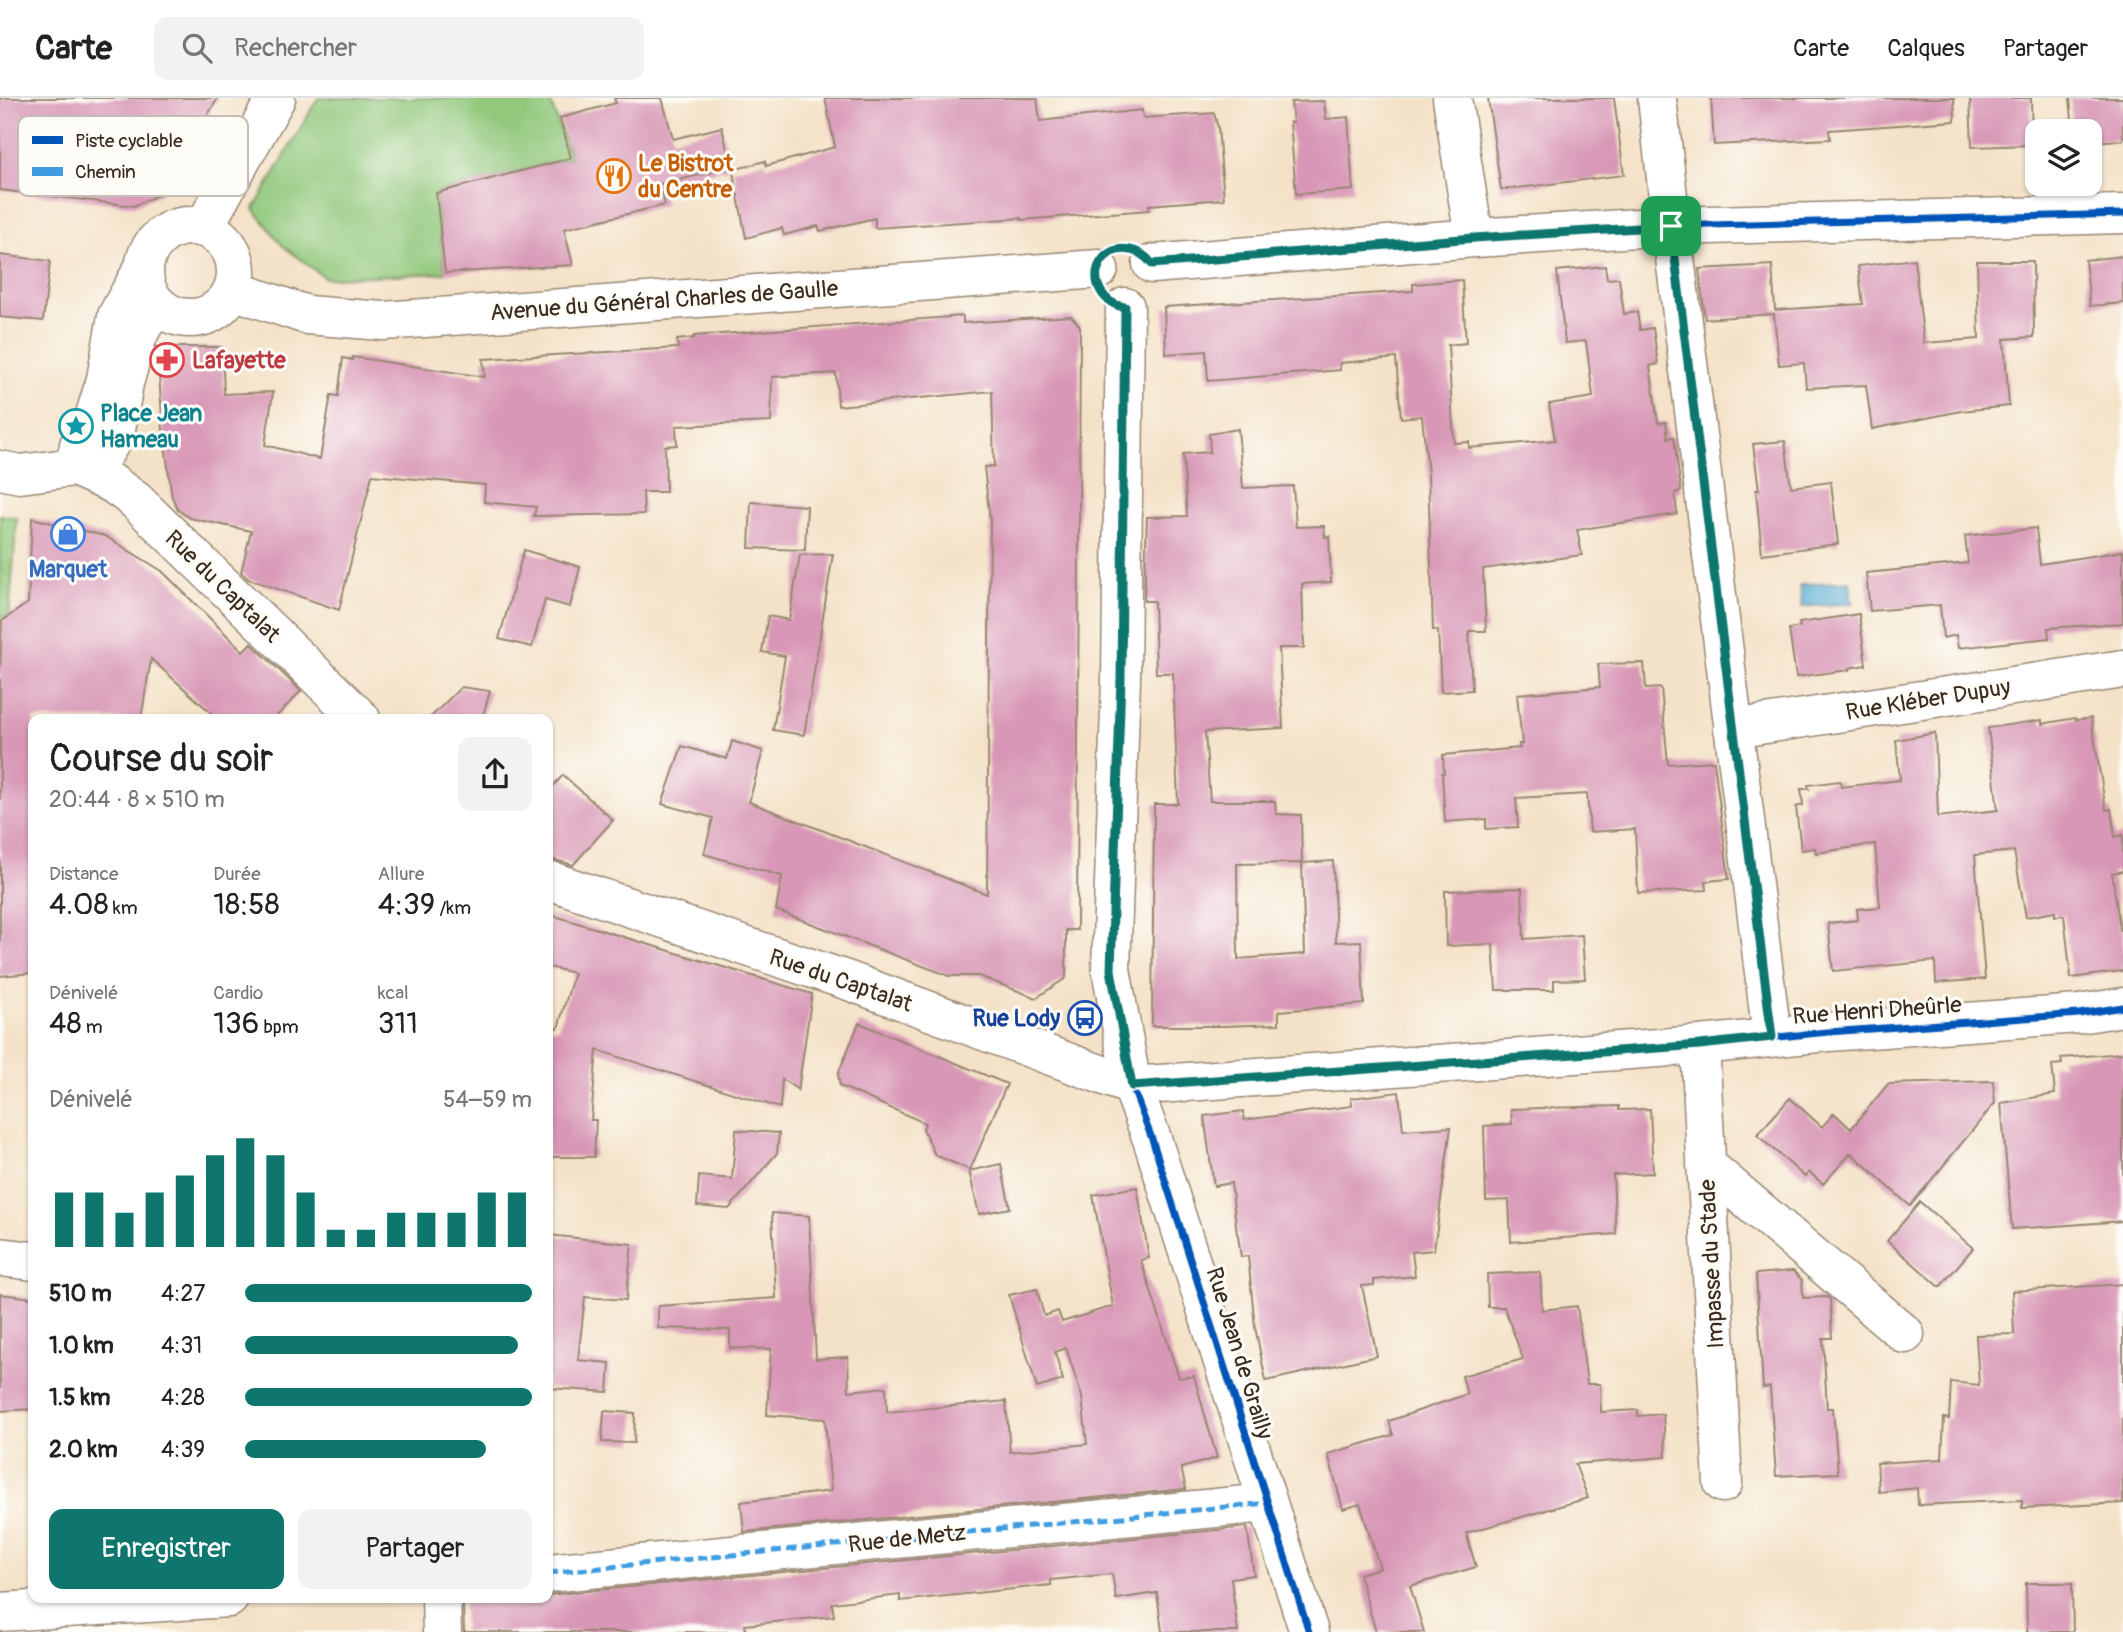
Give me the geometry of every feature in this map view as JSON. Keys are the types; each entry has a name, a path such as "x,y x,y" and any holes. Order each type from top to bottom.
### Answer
{"street":[{"path":"248,149 276,98"},
{"path":"1452,98 1474,238"},
{"path":"1657,98 1772,1037"},
{"path":"204,228 222,196"},
{"path":"1152,264 1474,238 1671,226 2123,214"},
{"path":"75,467 79,445 90,432 106,379 117,316 155,242 164,233 177,227 204,228 218,234 228,246 235,260 236,275 233,290 225,302 200,317 186,317 172,314 160,307 147,288 144,267"},
{"path":"1117,250 1137,251 1146,256 1152,264 1155,284 1146,300 1138,304 1125,307 1112,303 1099,290 1097,281 1101,262 1117,250"},
{"name":"Avenue du Général Charles de Gaulle","path":"233,290 307,315 383,321 1099,269"},
{"path":"0,470 20,474 75,467 104,453 115,435 124,383 138,335 145,322 160,307"},
{"path":"1125,307 1121,679 1111,970 1132,1086"},
{"name":"Rue du Captalat","path":"75,467 113,484 135,500 356,714"},
{"name":"Rue Kléber Dupuy","path":"1733,729 2123,669"},
{"name":"Rue du Captalat","path":"553,882 849,981 1132,1086"},
{"name":"Rue Henri Dheûrle","path":"1132,1086 1700,1045 1772,1037 2080,1014 2123,1007"},
{"name":"Impasse du Stade","path":"1700,1045 1723,1483"},
{"name":"Rue Jean de Grailly","path":"1132,1086 1152,1139 1309,1632"},
{"path":"1706,1165 1905,1334"},
{"path":"0,1257 28,1260"},
{"name":"Rue de Metz","path":"553,1573 1267,1503"},
{"path":"0,1612 147,1603"},
{"path":"441,1603 442,1632"}],"green space":[{"path":"318,98 549,98 571,158 436,193 445,273 325,278 282,245 254,209"},
{"path":"0,515 17,518 9,617 0,617"}],"water":[{"path":"1850,581 1852,603 1802,607 1800,585"}],"building":[{"path":"0,98 218,98 207,116 18,116 18,192 0,190"},
{"path":"614,98 662,98 673,139 722,127 731,168 660,184 665,205 564,229 573,265 445,273 436,193 571,158 560,118 616,103"},
{"path":"825,98 1037,98 1040,121 1142,110 1143,118 1214,113 1218,128 1224,199 1149,205 1149,210 875,228 875,218 820,231 818,226 784,235 782,228 746,238 733,170 765,161 766,166 835,147"},
{"path":"1488,98 1614,98 1624,175 1501,190"},
{"path":"1711,98 1954,98 1955,121 1829,130 1830,139 1714,145"},
{"path":"2031,98 2031,119 2025,119 2025,145 1972,147 1970,99"},
{"path":"2070,98 2123,98 2123,140 2102,141 2102,119 2072,119"},
{"path":"1324,101 1326,119 1348,117 1353,190 1296,194 1291,102"},
{"path":"50,196 156,196 134,206"},
{"path":"0,255 50,261 43,321 0,317"},
{"path":"2123,256 2123,303 2090,306 2085,260"},
{"path":"1914,259 1924,343 1979,339 1977,261 2033,261 2034,337 2004,339 2009,406 1961,411 1872,429 1866,385 1806,388 1804,363 1779,365 1774,314 1705,319 1699,269 1772,265 1775,310 1863,304 1858,266"},
{"path":"1605,266 1607,279 1619,278 1624,314 1637,312 1640,330 1653,328 1658,364 1650,366 1658,423 1666,422 1668,438 1674,437 1681,491 1675,493 1677,514 1577,530 1582,555 1483,569 1486,631 1469,631 1472,690 1441,692 1438,630 1433,630 1428,474 1422,416 1401,418 1396,358 1340,363 1340,370 1208,381 1206,351 1166,354 1164,307 1413,291 1413,284 1462,280 1466,343 1448,345 1454,443 1469,442 1469,448 1555,440 1549,404 1593,397 1586,341 1565,343 1557,271"},
{"path":"963,316 963,323 1071,316 1080,326 1077,930 1066,930 1066,978 1036,998 979,976 949,976 776,910 782,876 704,854 713,818 662,804 682,746 727,759 732,741 763,751 749,802 987,894 990,521 984,467 994,466 992,391 838,406 836,373 772,377 771,422 676,426 677,445 665,446 666,492 643,492 644,514 534,516 536,507 484,502 485,485 372,475 339,610 248,579 241,572 251,531 190,518 178,510 172,497 163,430 157,347 222,347 224,394 273,392 265,445 320,459 331,395 338,396 343,358 352,360 353,357 485,377 483,359 678,348 677,340 694,336"},
{"path":"1238,429 1243,488 1293,486 1296,527 1324,526 1325,537 1329,536 1331,582 1302,584 1304,648 1279,648 1283,728 1205,732 1210,801 1275,801 1276,814 1301,815 1302,863 1333,861 1336,942 1361,941 1364,1004 1279,1011 1279,1024 1152,1026 1154,804 1178,804 1173,673 1156,673 1154,601 1144,601 1147,517 1187,516 1183,454 1210,452 1209,434","holes":["1302,863 1305,954 1238,959 1237,864"]},
{"path":"1785,441 1791,487 1831,482 1838,544 1762,554 1756,490 1759,490 1753,444"},
{"path":"751,502 807,506 805,550 749,548"},
{"path":"32,518 105,536 162,571 243,651 251,643 301,691 279,714 212,714 151,659 142,714 28,714 28,973 0,976 2,621 28,603"},
{"path":"2036,528 2040,564 2123,551 2123,623 2048,628 2049,638 1958,648 1956,635 1943,638 1940,605 1870,611 1866,573 1968,563 1965,536"},
{"path":"524,550 580,567 570,607 545,600 532,647 499,639"},
{"path":"833,554 804,735 773,730 785,656 762,652 768,616 789,620 800,555"},
{"path":"1859,614 1866,665 1849,668 1850,670 1796,677 1789,629 1800,627 1799,623"},
{"path":"1644,663 1646,689 1661,688 1668,764 1714,761 1729,879 1706,881 1707,890 1638,893 1635,829 1590,832 1587,794 1516,798 1518,827 1486,829 1486,819 1445,822 1443,755 1520,748 1519,744 1522,744 1517,694 1600,687 1598,664"},
{"path":"461,687 490,691 483,714 434,714"},
{"path":"2091,718 2106,810 2111,809 2115,837 2123,835 2123,871 2112,873 2120,930 2123,930 2123,971 2071,978 2064,915 2055,916 2055,912 2026,917 2014,851 1975,855 1985,979 1936,983 1935,961 1833,971 1828,923 1858,920 1857,909 1880,907 1875,844 1816,853 1815,848 1801,850 1796,807 1803,805 1801,789 1809,789 1808,785 1840,781 1841,787 1900,780 1896,740 1935,733 1938,817 1998,810 1988,728 2042,720 2042,724"},
{"path":"563,775 613,820 573,865 553,859 553,786"},
{"path":"1522,888 1524,939 1582,935 1585,979 1554,980 1554,990 1496,990 1493,944 1446,946 1445,891"},
{"path":"553,916 812,994 798,1090 782,1079 780,1108 597,1050 591,1120 596,1120 594,1157 553,1157 553,1028 558,1028 574,973 553,968"},
{"path":"859,1023 1007,1084 970,1170 935,1155 923,1129 925,1123 840,1086 838,1074"},
{"path":"2123,1053 2123,1221 2012,1229 2001,1103 2055,1094 2052,1065 2062,1064 2061,1058"},
{"path":"1993,1081 1995,1103 1910,1206 1851,1153 1823,1184 1809,1172 1805,1177 1757,1135 1790,1098 1822,1127 1834,1113 1851,1129 1888,1084"},
{"path":"1399,1092 1403,1130 1451,1127 1434,1250 1412,1252 1415,1276 1374,1280 1374,1285 1362,1286 1377,1356 1266,1381 1255,1327 1248,1256 1241,1257 1231,1183 1214,1186 1204,1116 1243,1111 1244,1120 1352,1106 1351,1098"},
{"path":"1619,1106 1619,1110 1650,1109 1653,1173 1613,1175 1616,1234 1511,1242 1509,1200 1486,1201 1484,1126 1512,1124 1511,1109"},
{"path":"736,1130 779,1133 777,1153 729,1209 697,1206 699,1176 732,1179"},
{"path":"1001,1164 1010,1208 979,1214 969,1171"},
{"path":"1137,1187 1149,1258 1141,1260 1179,1378 1194,1376 1217,1458 1181,1468 1186,1489 744,1532 741,1502 831,1491 825,1419 767,1415 771,1349 730,1348 730,1330 658,1328 658,1306 776,1298 772,1213 809,1216 816,1359 848,1357 849,1391 886,1387 887,1412 1006,1401 1010,1452 1087,1444 1082,1397 1066,1348 1055,1352 1063,1380 1037,1388 1009,1295 1037,1289 1044,1316 1058,1311 1062,1322 1113,1306 1093,1195"},
{"path":"1920,1202 1973,1248 1940,1287 1887,1241"},
{"path":"553,1236 632,1244 626,1300 585,1297 578,1360 610,1363 608,1392 553,1388"},
{"path":"1793,1271 1802,1280 1803,1298 1830,1299 1832,1338 1823,1338 1827,1408 1833,1408 1838,1473 1776,1476 1770,1387 1763,1388 1756,1274"},
{"path":"1540,1272 1542,1310 1577,1306 1587,1384 1600,1384 1601,1412 1638,1410 1638,1416 1663,1414 1666,1457 1575,1464 1588,1498 1466,1533 1476,1567 1410,1586 1424,1632 1376,1632 1359,1574 1380,1568 1360,1504 1343,1509 1328,1454 1393,1435 1389,1421 1467,1394 1462,1376 1523,1359 1504,1307 1488,1307 1487,1274"},
{"path":"2123,1284 2123,1503 2022,1508 2022,1500 1918,1505 1917,1488 1879,1492 1877,1463 1942,1459 1944,1418 1949,1419 1951,1382 1979,1385 1976,1335 2014,1334 2012,1291"},
{"path":"0,1294 28,1297 28,1409 0,1411"},
{"path":"604,1411 635,1413 634,1443 602,1442"},
{"path":"1247,1527 1254,1575 1231,1578 1238,1632 1162,1632 1157,1593 1116,1599 1112,1574 1051,1580 1051,1585 900,1601 900,1595 832,1603 834,1616 745,1625 746,1632 464,1632 463,1604 553,1603 553,1594"},
{"path":"2026,1583 2072,1583 2073,1632 2027,1632"}],"marked path":[{"path":"553,1573 1267,1503"}],"cycle path":[{"path":"1152,264 1474,238 1671,226 2123,214"},
{"path":"1125,307 1121,679 1111,969 1132,1086 1152,1139 1309,1632"},
{"path":"1132,1086 1700,1045 1828,1032 2079,1014 2123,1007"}],"place":[{"name":"Le Bistrot du Centre","path":"614,176"},
{"name":"Lafayette","path":"167,360"},
{"name":"Place Jean Hameau","path":"76,426"},
{"name":"Marquet","path":"68,534"},
{"name":"Rue Lody","path":"1085,1018"}],"route":[{"path":"1671,226 1772,1037 1700,1045 1132,1086 1111,970 1121,679 1125,307 1112,303 1099,290 1097,281 1101,262 1117,250 1127,249 1146,256 1152,264 1474,238 1671,226"}]}
